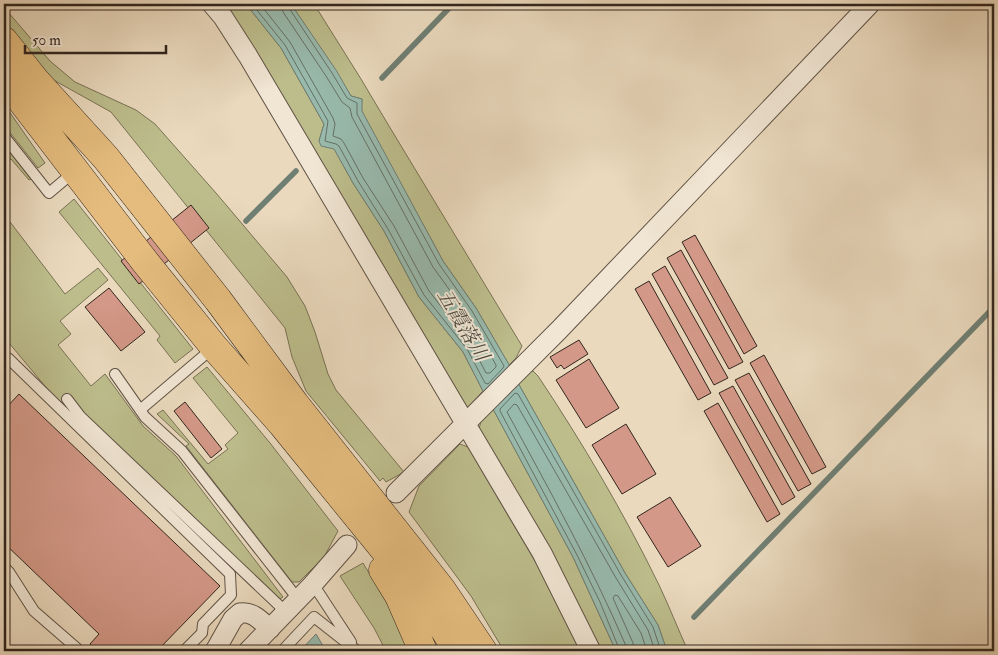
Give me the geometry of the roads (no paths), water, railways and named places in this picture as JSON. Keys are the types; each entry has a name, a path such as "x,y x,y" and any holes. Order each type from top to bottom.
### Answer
{"highway":[{"path":"4,41 35,80 106,158 218,300 295,404 442,590 483,651"},
{"path":"4,78 214,347 282,424 426,601 458,651"},
{"path":"331,485 399,596 423,651"},
{"path":"463,622 476,651"}],"street":[{"path":"212,4 223,17 248,56 471,419 591,651"},
{"path":"396,493 524,366 870,4"},
{"path":"248,651 313,584 347,545"},
{"path":"215,651 233,619 240,613 249,613 256,616 270,629"}],"lane":[{"path":"4,136 49,193 75,171"},
{"path":"140,410 214,347"},
{"path":"4,362 8,358 230,574 231,595 203,624 202,633 184,651"},
{"path":"115,374 146,417 182,451 292,606"},
{"path":"67,399 80,416 292,606"},
{"path":"4,567 34,611 80,651"},
{"path":"313,584 356,650"},
{"path":"282,651 314,617 356,650"}],"water":[{"name":"五霞落川","path":"246,4 291,4 336,70 351,96 362,99 362,111 443,261 476,308 511,368 485,395 463,352 419,297 384,231 334,149 321,146 319,141 324,124 281,48"},
{"path":"518,383 625,573 658,625 667,651 616,651 573,557 493,409"},
{"path":"316,634 326,651 300,651"}],"waterway":[{"path":"382,78 453,4"},
{"path":"246,221 296,171"},
{"path":"694,617 994,307"}]}
